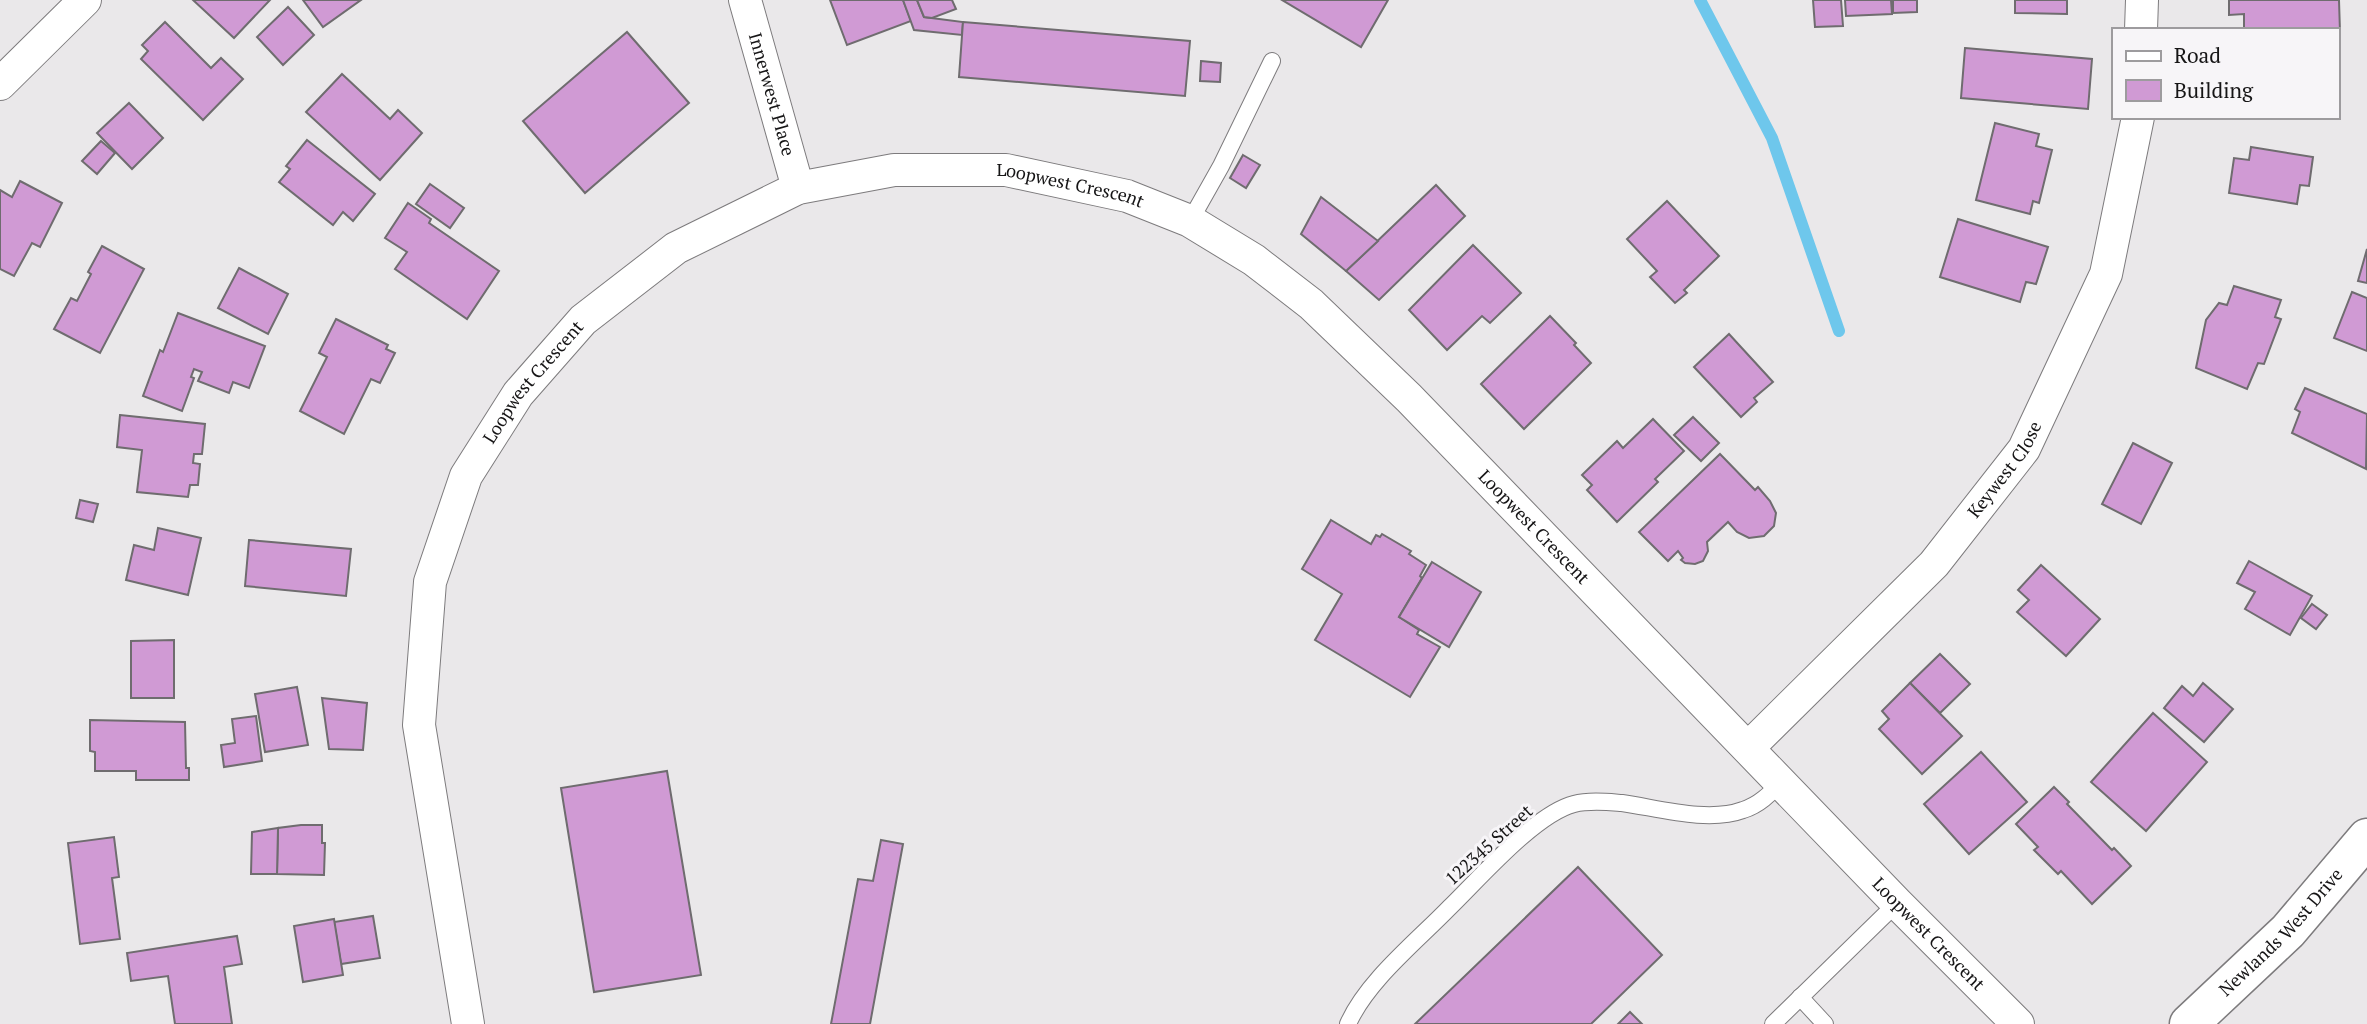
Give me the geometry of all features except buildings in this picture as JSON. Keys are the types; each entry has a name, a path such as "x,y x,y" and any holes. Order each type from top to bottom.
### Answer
{"street":[{"path":"0,84 85,0"},
{"name":"Innerwest Place","path":"745,0 798,188"},
{"path":"2141,28 2142,0"},
{"name":"Keywest Close","path":"1748,748 1934,564 2024,449 2106,274 2138,119"},
{"name":"Loopwest Crescent","path":"468,1024 419,725 430,582 466,476 518,394 583,320 677,248 798,188 894,170 1006,170 1127,196 1190,221 1255,260 1311,304 1409,398 2018,1024"},
{"name":"Newlands West Drive","path":"2189,1024 2288,931 2367,838"}],"lane":[{"path":"1190,221 1272,61"},
{"name":"122345 Street","path":"1349,1024 1354,1010 1387,970 1513,844 1550,816 1575,803 1608,802 1681,813 1712,815 1742,811 1764,799 1781,782"},
{"path":"1773,1024 1897,902"},
{"path":"1800,997 1825,1024"}],"waterway":[{"path":"1700,0 1772,138 1839,331"}]}
